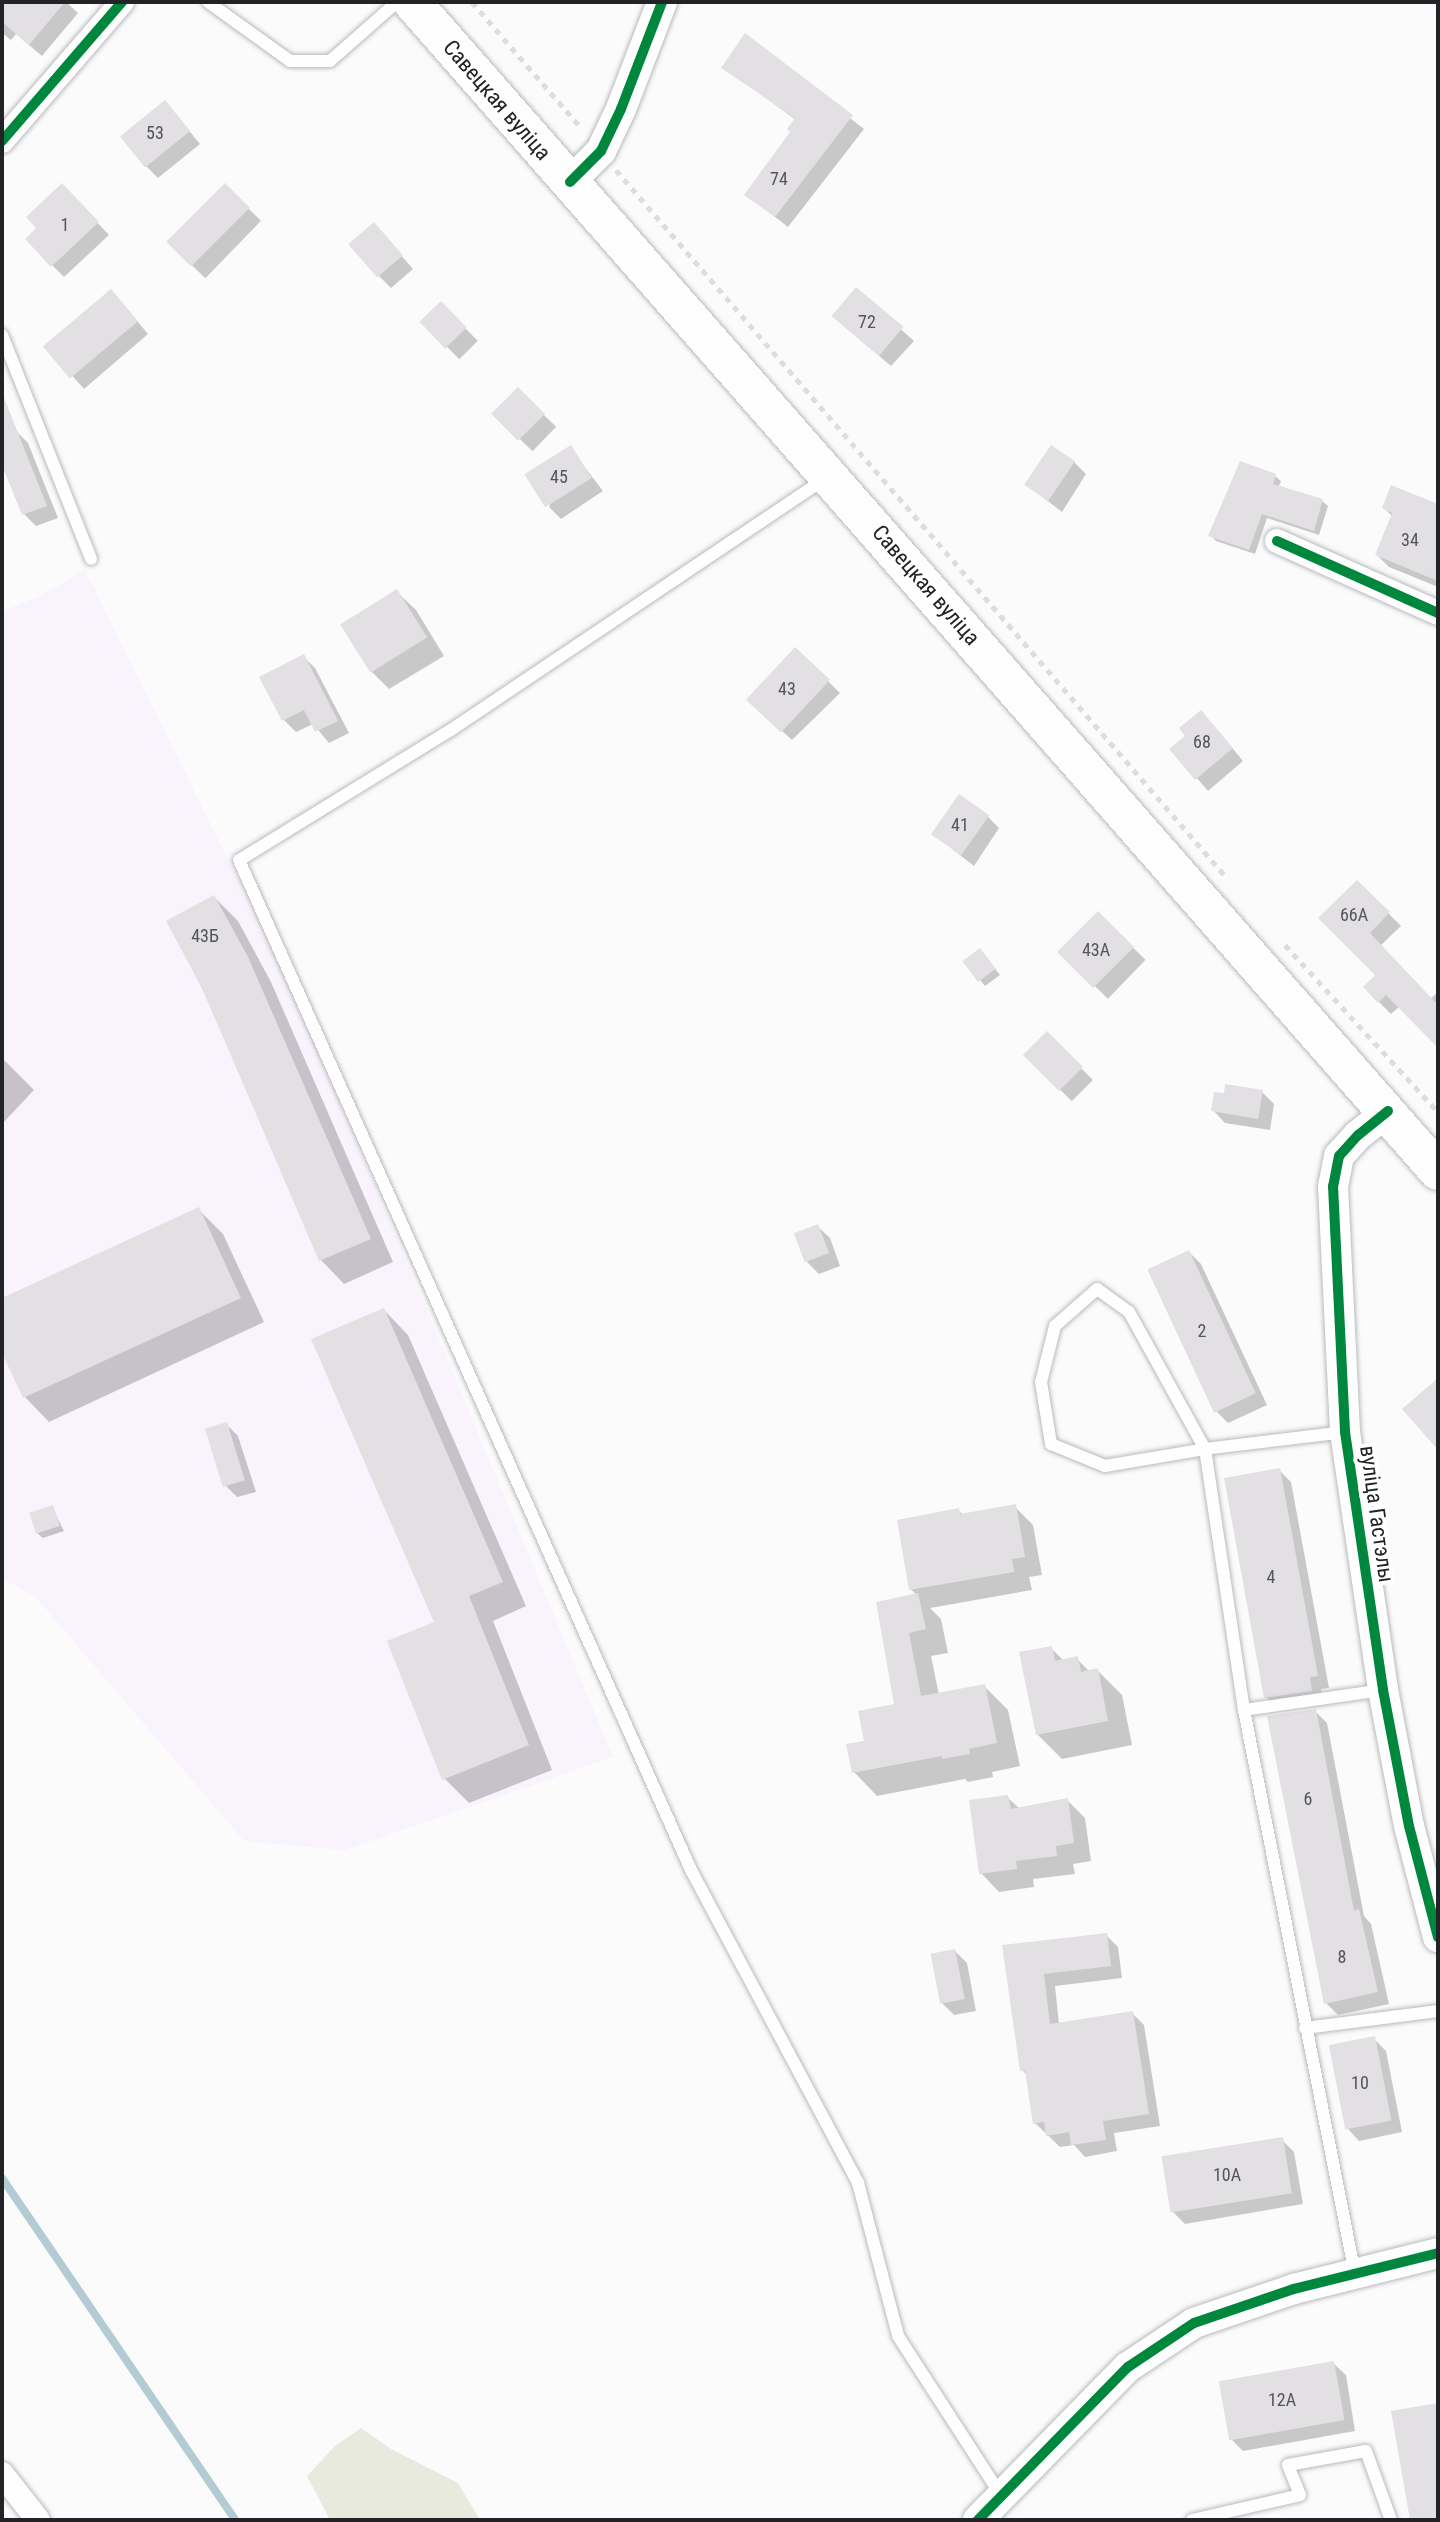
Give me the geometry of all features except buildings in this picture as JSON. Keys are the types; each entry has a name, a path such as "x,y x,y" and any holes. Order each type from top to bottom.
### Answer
{"main road":[{"name":"Савецкая вуліца","path":"412,2 1438,1171"}],"street":[{"path":"5,129 122,2"},
{"path":"570,182 601,151 621,109 662,2"},
{"path":"1277,541 1438,613"},
{"name":"вуліца Гастэлы","path":"1388,1111 1358,1135 1339,1156 1333,1186 1345,1432 1383,1690 1409,1826 1438,1937"},
{"path":"978,2520 1128,2367 1194,2323 1294,2289 1438,2253"},
{"path":"2,2474 38,2520"}],"lane":[{"path":"208,2 290,61 330,61 397,2"},
{"path":"2,335 91,559"},
{"path":"829,476 449,731 239,860 482,1395 588,1645 691,1870 858,2183 898,2336 1001,2495"},
{"path":"1345,1432 1205,1449 1105,1466 1051,1444 1041,1382 1055,1326 1097,1289 1129,1312 1205,1449 1244,1710 1355,2274"},
{"path":"1244,1710 1383,1690"},
{"path":"1305,2028 1438,2011"},
{"path":"1192,2520 1300,2495 1288,2465 1366,2451 1391,2520"}],"path":[{"path":"472,2 1230,881"},
{"path":"1281,939 1438,1112"}],"shaded area":[{"path":"85,570 297,999 613,1757 345,1850 244,1841 35,1596 2,1579 2,611 38,597"},
{"path":"361,2428 391,2449 458,2483 480,2520 330,2520 307,2476 335,2446"}],"waterway":[{"path":"2,2178 235,2520"}],"cycle path":[{"path":"2,141 122,2"},
{"path":"570,182 601,151 621,109 662,2"},
{"path":"1277,541 1438,613"},
{"path":"1388,1111 1358,1135 1339,1156 1333,1186 1345,1432 1383,1690 1409,1826 1438,1937"},
{"path":"978,2520 1128,2367 1194,2323 1294,2289 1438,2253"}]}
